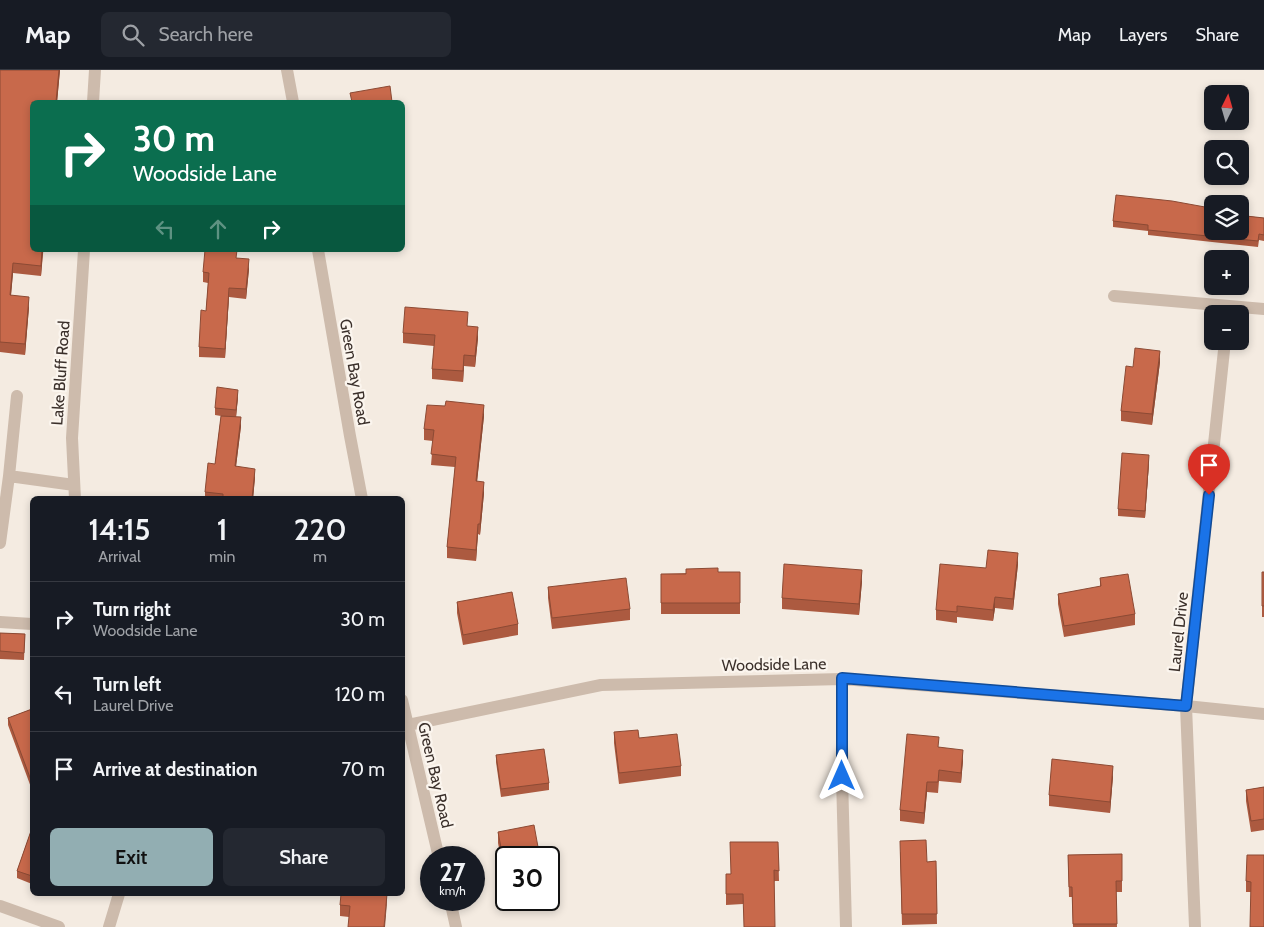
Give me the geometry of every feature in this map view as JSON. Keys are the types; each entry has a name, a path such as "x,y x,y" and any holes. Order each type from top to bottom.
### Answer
{"street":[{"path":"93,100 95,70"},
{"path":"287,70 293,100"},
{"name":"Lake Bluff Road","path":"75,496 72,438 84,252"},
{"name":"Green Bay Road","path":"318,252 361,496"},
{"path":"1114,296 1204,307"},
{"path":"1249,309 1264,309"},
{"name":"Laurel Drive","path":"1195,927 1186,706 1224,350"},
{"path":"0,543 10,476 17,396"},
{"path":"10,476 74,485"},
{"path":"0,622 30,624"},
{"path":"842,678 842,776 846,927"},
{"name":"Woodside Lane","path":"408,725 601,685 842,678 1264,714"},
{"name":"Green Bay Road","path":"405,712 436,846"},
{"path":"109,927 118,896"},
{"path":"0,906 59,927"},
{"path":"452,911 456,927"}],"building":[{"path":"0,70 59,70 56,100 30,100 30,252 42,252 41,266 13,263 10,295 29,297 25,344 0,342"},
{"path":"390,86 392,100 352,100 350,93"},
{"path":"1116,195 1172,201 1204,207 1204,236 1148,230 1148,225 1113,221"},
{"path":"1249,216 1264,218 1264,235 1259,234 1258,241 1248,240"},
{"path":"205,252 237,252 236,258 249,259 246,289 229,288 225,349 199,347 201,310 206,311 209,273 203,272"},
{"path":"405,307 468,312 467,326 478,327 475,356 464,355 463,371 432,369 435,335 403,333"},
{"path":"1135,348 1160,351 1152,414 1121,411 1126,366 1133,367"},
{"path":"217,387 238,390 236,410 215,408"},
{"path":"446,401 484,405 476,481 484,482 476,550 447,547 456,457 431,454 434,430 424,429 427,405 445,406"},
{"path":"221,416 241,417 235,466 255,469 252,496 223,496 223,494 205,492 208,463 215,464"},
{"path":"1122,453 1149,455 1145,511 1118,509"},
{"path":"988,550 1018,553 1013,599 995,597 993,610 957,606 957,612 936,610 940,564 986,568"},
{"path":"784,564 862,570 859,604 782,598"},
{"path":"718,568 718,572 740,572 740,603 661,603 661,574 686,574 686,569"},
{"path":"1262,572 1264,572 1264,606 1262,606"},
{"path":"1128,574 1135,614 1064,626 1058,594 1101,586 1100,578"},
{"path":"626,578 630,609 552,618 548,587"},
{"path":"512,592 518,624 463,635 457,602"},
{"path":"0,633 25,634 24,653 0,651"},
{"path":"30,710 30,778 8,718"},
{"path":"638,730 639,738 677,734 681,766 619,773 614,732"},
{"path":"907,734 939,737 938,747 963,750 961,773 939,770 938,782 927,782 924,813 900,810"},
{"path":"544,749 549,783 501,789 496,755"},
{"path":"1052,759 1113,766 1110,802 1049,795"},
{"path":"1264,787 1264,819 1251,821 1246,790"},
{"path":"534,825 538,846 501,846 498,832"},
{"path":"30,834 30,875 17,871"},
{"path":"926,840 927,862 936,861 937,914 902,914 900,841"},
{"path":"730,842 778,842 779,871 774,870 775,927 744,927 743,894 726,894 726,874 731,874"},
{"path":"1122,854 1122,881 1116,881 1117,924 1073,924 1072,887 1069,887 1068,855"},
{"path":"1247,855 1264,855 1264,927 1250,927 1251,882 1246,881"},
{"path":"341,896 387,896 384,927 348,927 350,906 340,905"}],"route":[{"path":"842,776 842,678 1186,706 1209,495"}]}
